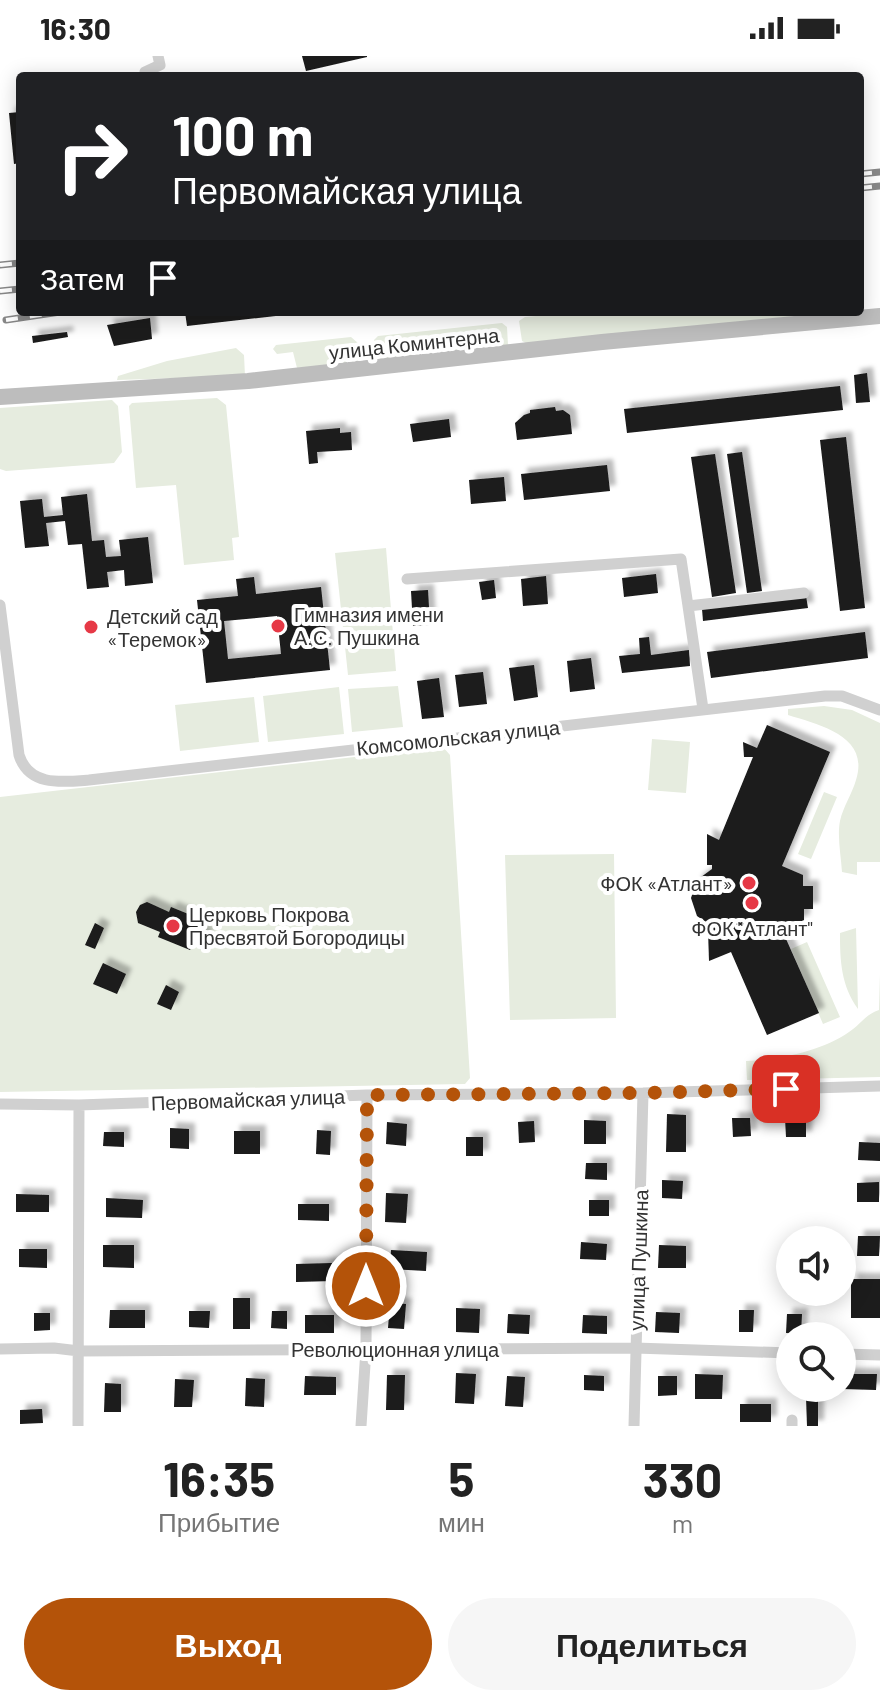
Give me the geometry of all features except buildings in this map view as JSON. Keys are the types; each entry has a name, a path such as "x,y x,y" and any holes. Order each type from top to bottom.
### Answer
{"street":[{"path":"145,72 160,65 158,56"},
{"name":"улица Коминтерна","path":"0,397 273,379 602,342 880,316"},
{"path":"407,579 681,559 703,709"},
{"path":"688,606 804,593"},
{"name":"Комсомольская улица","path":"0,605 19,755 22,765 34,776 51,781 87,780 703,709 842,696 880,710"},
{"name":"Первомайская улица","path":"0,1104 79,1105 367,1095 643,1093 880,1086"},
{"name":"улица Пушкина","path":"634,1426 643,1093"},
{"path":"361,1426 366,1349 367,1095"},
{"path":"78,1426 79,1105"},
{"name":"Революционная улица","path":"0,1349 635,1348 776,1353"},
{"path":"856,1354 880,1355"}],"shaded area":[{"path":"798,316 528,344 522,341 519,321 525,317"},
{"path":"502,323 507,327 508,345 382,360 377,358 374,351 374,340 378,336"},
{"path":"351,337 358,343 359,363 297,368 293,352 277,354 273,349 276,345"},
{"path":"236,348 244,355 245,376 117,380 118,376 167,361"},
{"path":"217,398 226,405 239,537 232,538 234,560 184,565 176,485 136,488 129,406 132,403"},
{"path":"112,400 118,406 122,452 114,463 0,469 0,408"},
{"path":"386,548 396,671 348,675 335,553"},
{"path":"398,686 403,727 352,732 348,689"},
{"path":"339,687 344,734 268,742 263,696"},
{"path":"254,697 259,742 180,751 175,705"},
{"path":"824,706 852,710 880,723 880,862 857,862 857,875 842,872 839,833 841,816 856,780 856,753 849,743 827,728 788,715 788,709"},
{"path":"652,739 690,742 686,793 648,790"},
{"path":"443,747 450,755 470,1078 465,1084 0,1092 0,797"},
{"path":"824,792 837,797 811,859 798,854"},
{"path":"614,854 616,1018 510,1020 505,855"},
{"path":"856,928 858,1009 845,982 840,943 840,933"},
{"path":"807,942 840,1017 823,1024 791,949"},
{"path":"880,974 880,1077 747,1080 746,1061 772,1059 813,1049 838,1039 879,1010"}],"railway":[{"path":"864,174 880,172"},
{"path":"864,188 880,186"},
{"path":"0,265 16,263"},
{"path":"0,291 16,289"},
{"path":"6,320 33,316"}],"place":[{"name":"Гимназия имени А.С. Пушкина","path":"278,626"},
{"name":"Детский сад «Теремок»","path":"91,627"},
{"name":"ФОК «Атлант»","path":"749,883"},
{"name":"ФОК \"Атлант\"","path":"752,903"},
{"name":"Церковь Покрова Пресвятой Богородицы","path":"173,926"}],"route":[{"path":"366,1286 367,1095 786,1089"}]}
